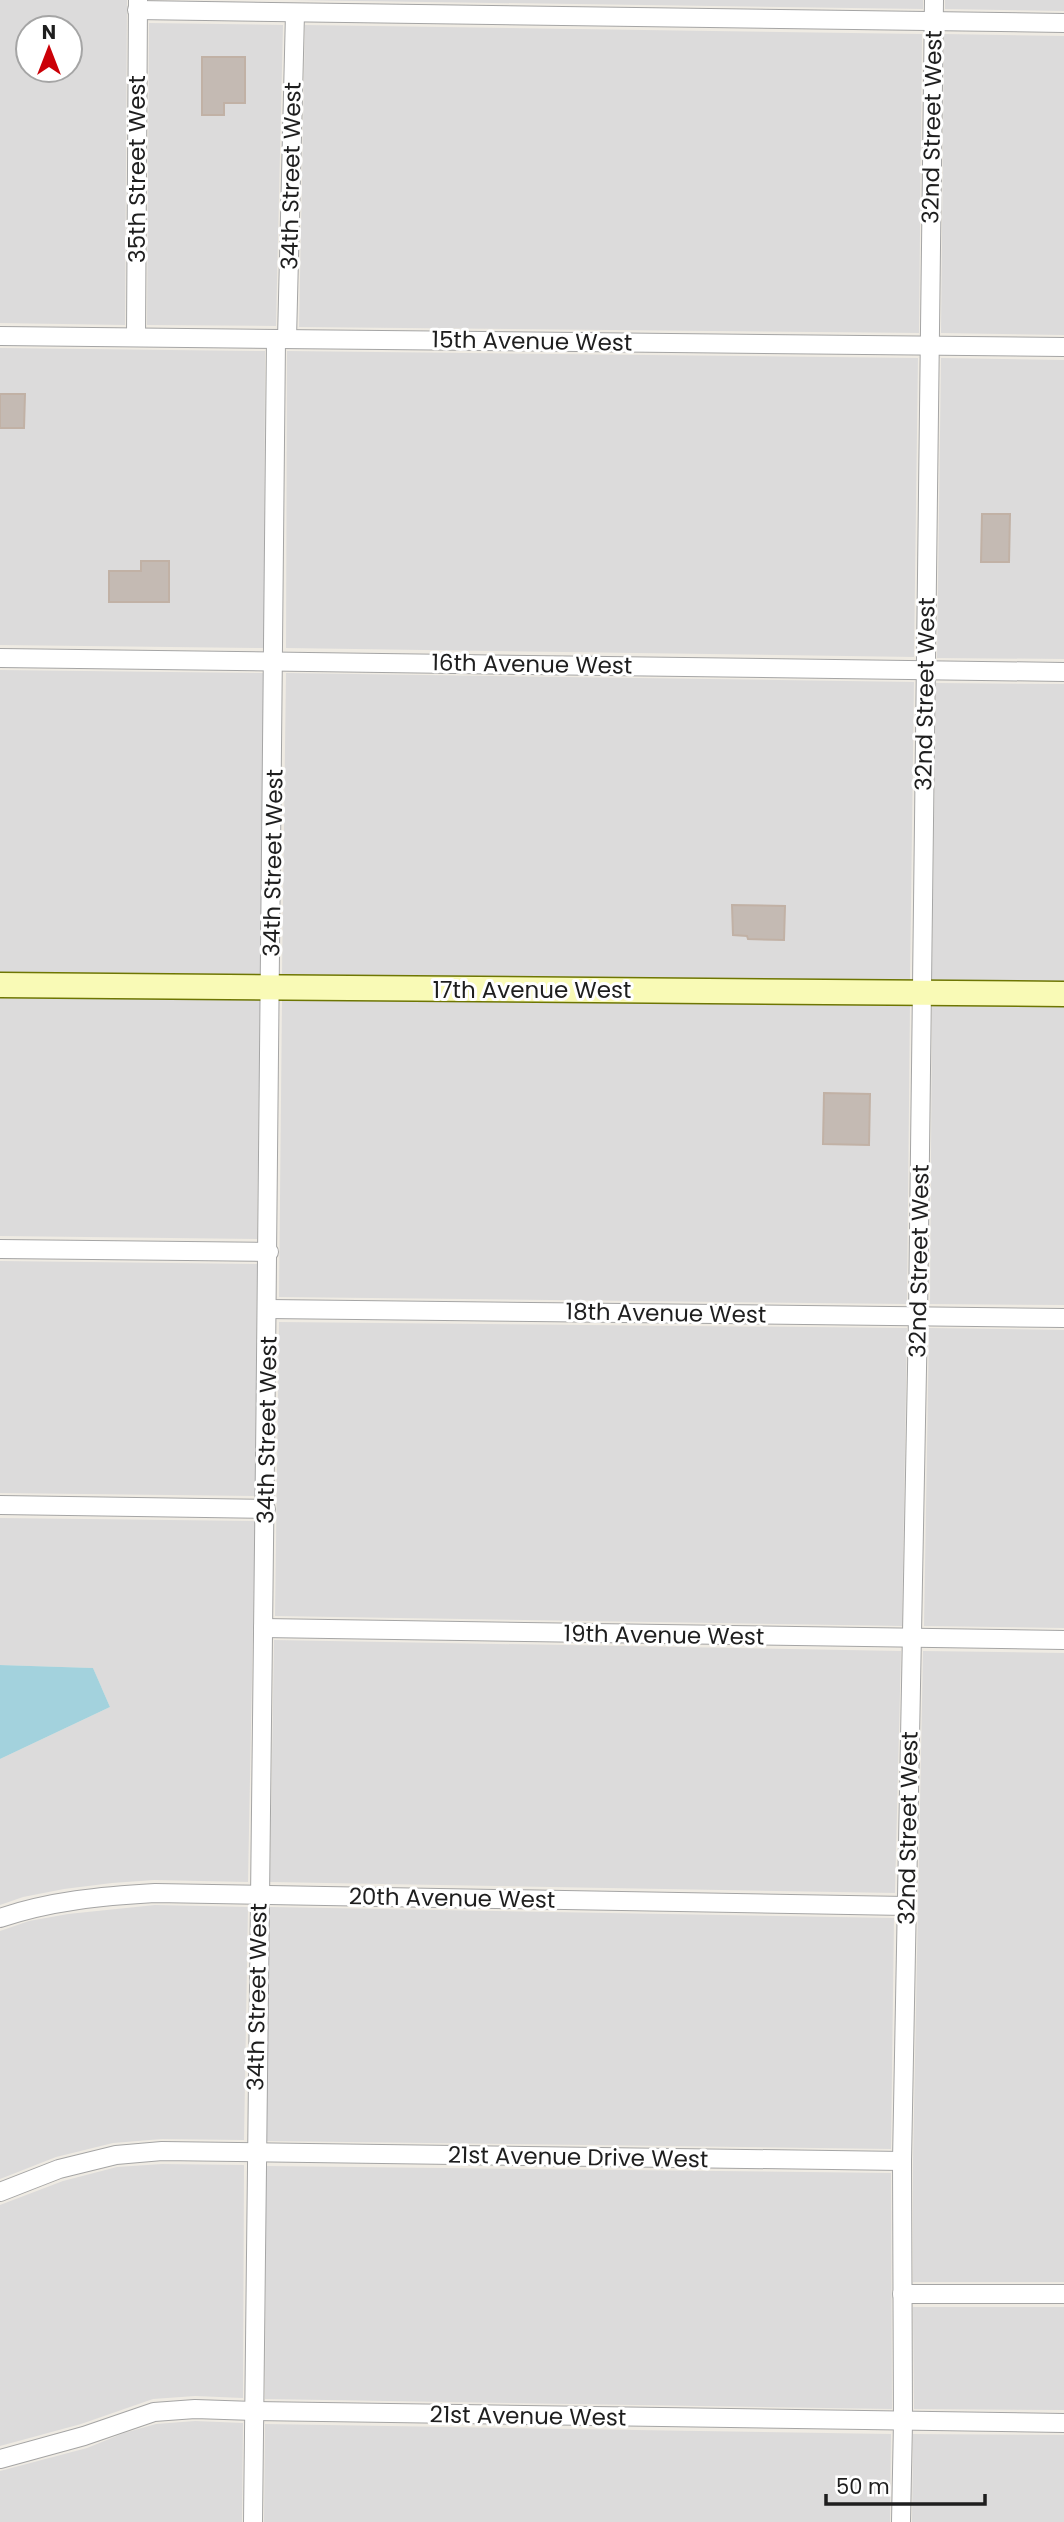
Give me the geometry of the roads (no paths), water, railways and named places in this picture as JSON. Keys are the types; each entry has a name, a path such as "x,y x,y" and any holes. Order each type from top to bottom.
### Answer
{"street":[{"name":"32nd Street West","path":"901,2522 902,2161 919,1316 934,0"},
{"path":"137,5 295,13 1064,23"},
{"name":"35th Street West","path":"136,337 137,5"},
{"name":"34th Street West","path":"253,2522 255,2153 266,1509 275,661 282,339 295,13"},
{"name":"15th Avenue West","path":"0,336 1064,347"},
{"name":"16th Avenue West","path":"0,658 1064,671"},
{"name":"17th Avenue West","path":"0,985 1064,994"},
{"path":"0,1249 268,1252"},
{"name":"18th Avenue West","path":"268,1309 1064,1318"},
{"path":"0,1505 266,1509"},
{"name":"19th Avenue West","path":"264,1628 1064,1640"},
{"name":"20th Avenue West","path":"0,1918 27,1909 113,1895 155,1893 906,1906"},
{"name":"21st Avenue Drive West","path":"0,2192 60,2169 116,2155 162,2151 902,2161"},
{"path":"902,2294 1064,2294"},
{"name":"21st Avenue West","path":"0,2459 84,2436 154,2412 195,2409 1064,2423"}],"water":[{"path":"0,1665 93,1668 110,1707 0,1759"}]}
